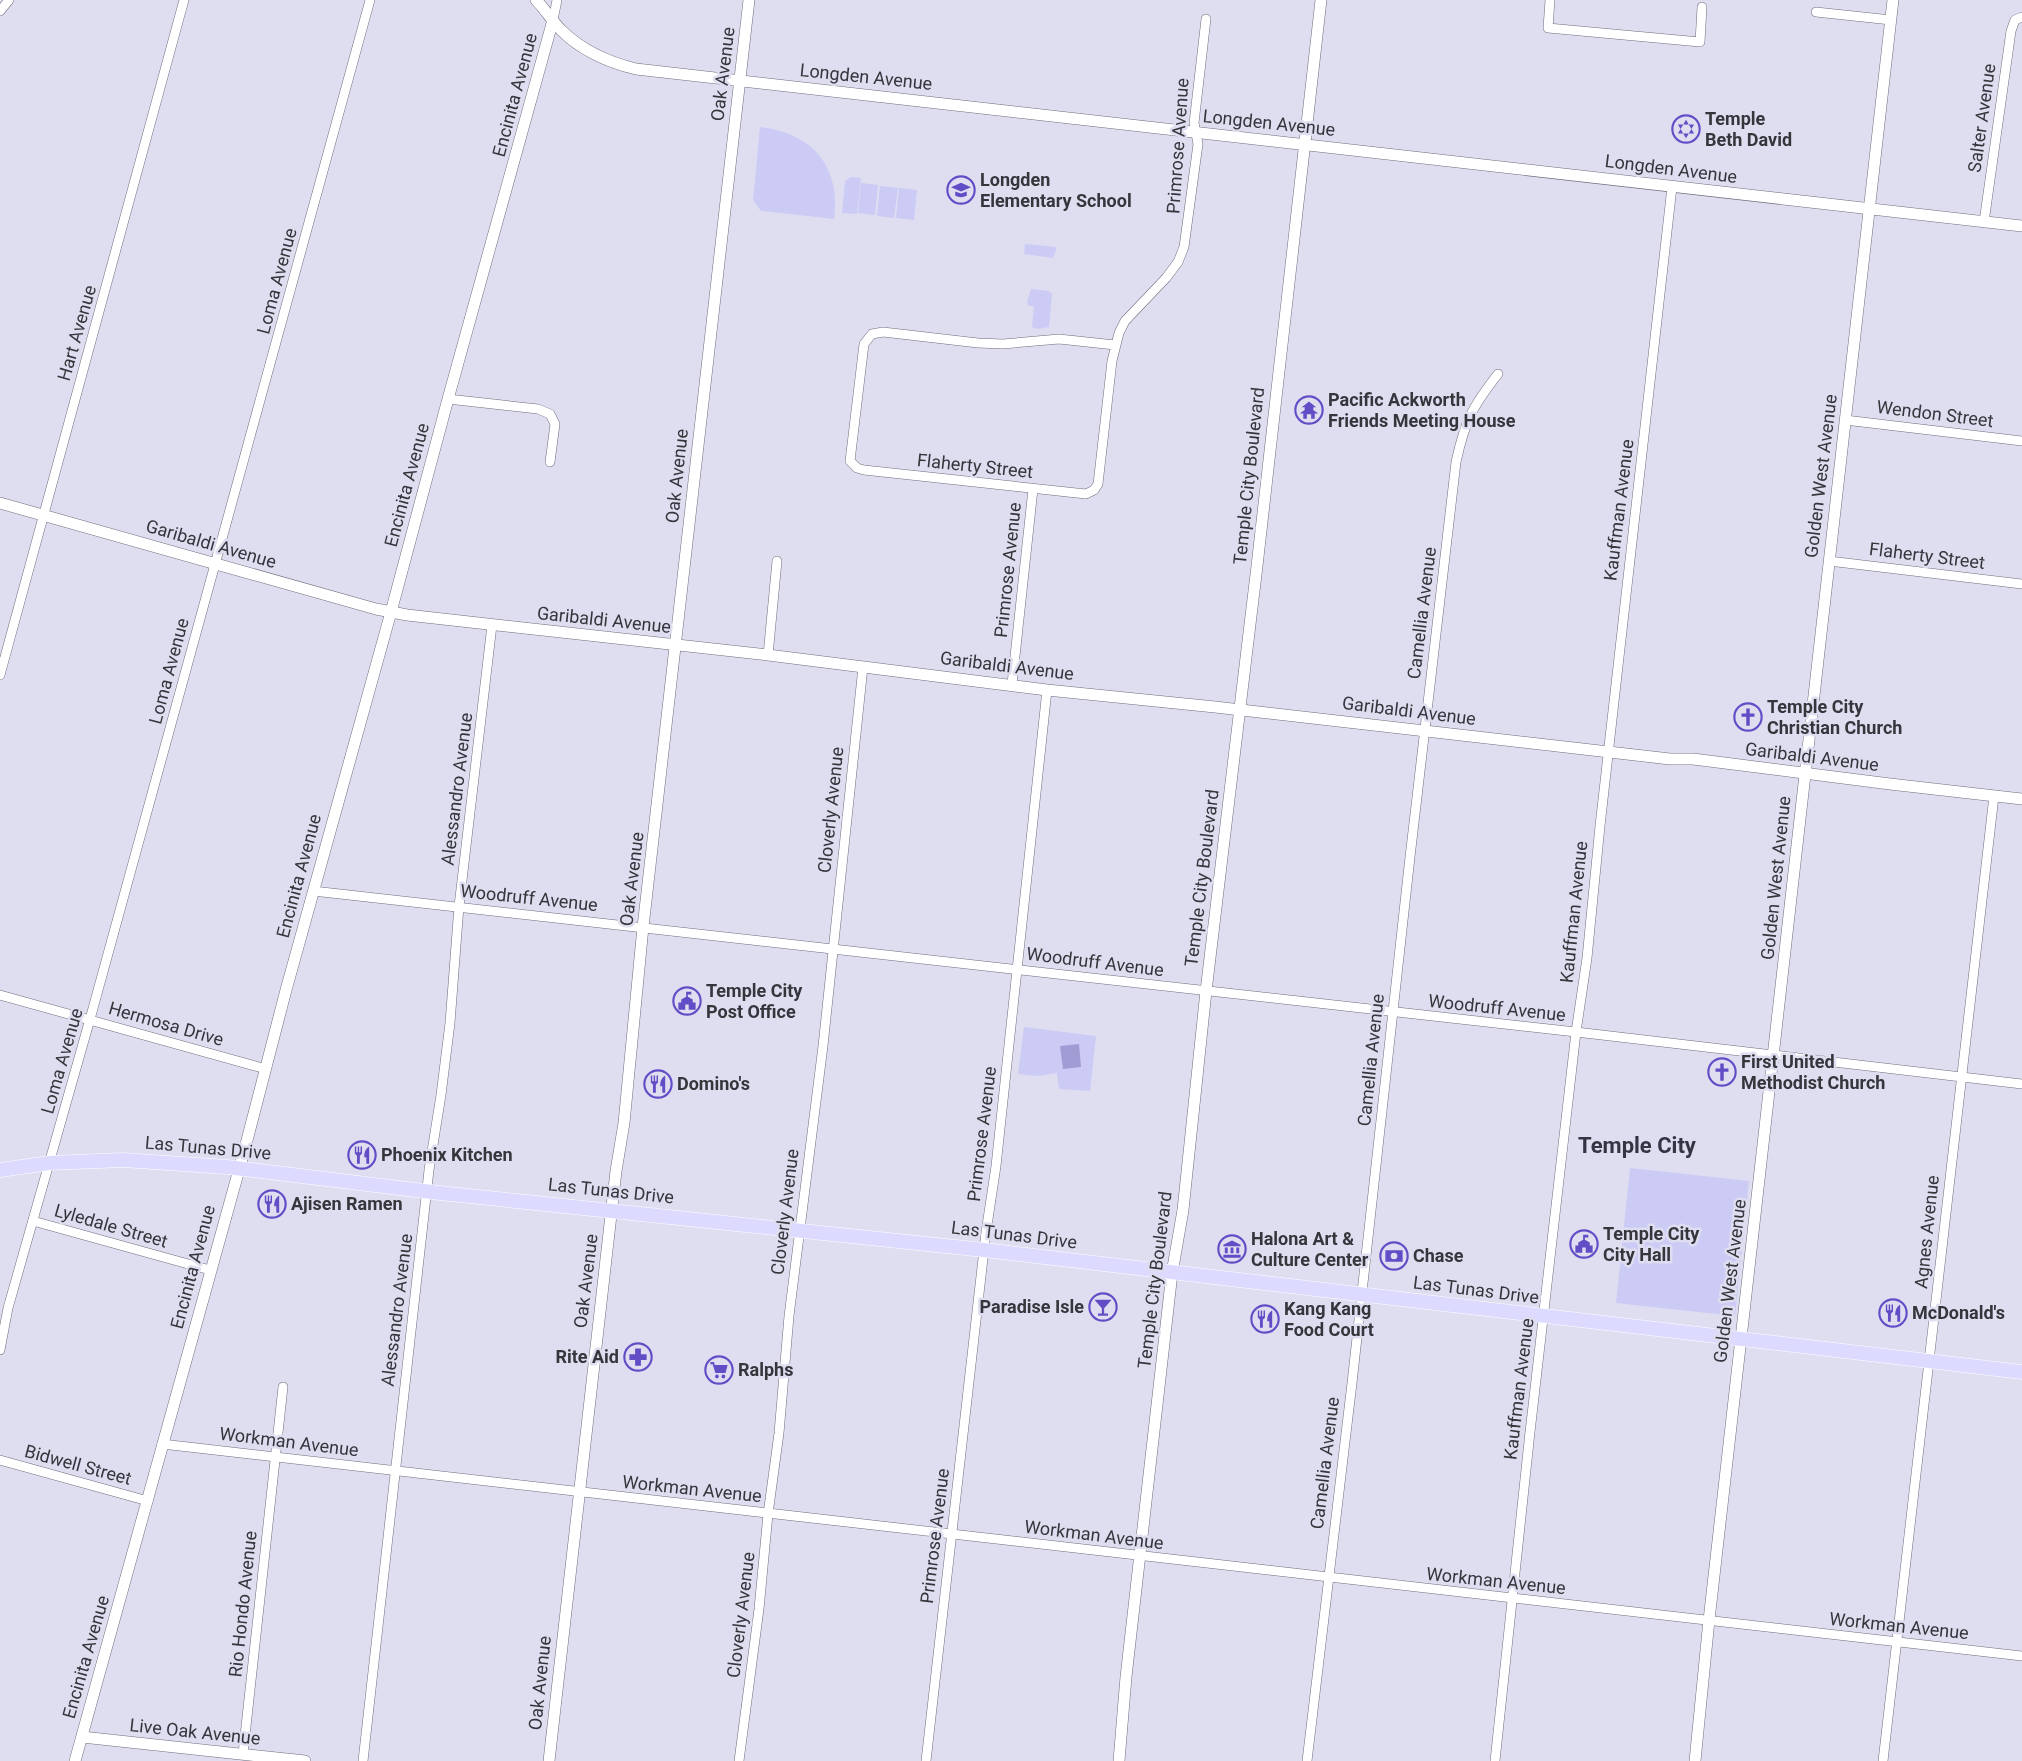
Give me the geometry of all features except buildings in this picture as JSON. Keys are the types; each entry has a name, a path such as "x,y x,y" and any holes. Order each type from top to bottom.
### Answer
{"main road":[{"name":"Las Tunas Drive","path":"0,1170 49,1163 123,1160 238,1169 984,1250 2022,1372"}],"street":[{"path":"0,11 9,0"},
{"name":"Hart Avenue","path":"0,675 184,0"},
{"name":"Loma Avenue","path":"0,1350 8,1308 90,1020 370,0"},
{"name":"Longden Avenue","path":"536,0 560,29 593,55 614,64 636,69 2022,226"},
{"name":"Encinita Avenue","path":"75,1761 148,1501 313,891 392,612 448,398 557,0"},
{"name":"Oak Avenue","path":"549,1761 611,1210 624,1123 675,645 749,0"},
{"name":"Temple City Boulevard","path":"1118,1761 1172,1273 1183,1210 1206,991 1321,0"},
{"path":"1550,0 1548,28 1700,42 1702,7"},
{"name":"Golden West Avenue","path":"1695,1761 1709,1620 1893,0"},
{"path":"1816,12 1891,20"},
{"name":"Salter Avenue","path":"1984,222 2011,31 2019,18"},
{"name":"Primrose Avenue","path":"1094,490 1098,484 1115,345 1125,321 1166,278 1178,262 1184,246 1198,144 1194,123 1206,19"},
{"name":"Kauffman Avenue","path":"1495,1761 1576,1032 1587,958 1608,752 1672,187"},
{"name":"Flaherty Street","path":"1094,490 1086,494 1033,489 864,470 852,464 850,456 864,344 872,334 883,332 978,343 1003,344 1059,339 1115,345"},
{"name":"Camellia Avenue","path":"1307,1761 1456,462 1462,434 1471,410 1498,374"},
{"path":"448,398 546,411 553,418 554,424 550,462"},
{"name":"Wendon Street","path":"1845,420 2022,441"},
{"name":"Primrose Avenue","path":"1012,684 1033,489"},
{"name":"Garibaldi Avenue","path":"0,503 392,612 1012,684 1047,690 1670,759 1693,759 2022,799"},
{"path":"768,655 778,560"},
{"name":"Flaherty Street","path":"1829,561 2022,584"},
{"name":"Alessandro Avenue","path":"363,1761 427,1191 447,1050 459,906 492,625"},
{"name":"Cloverly Avenue","path":"739,1761 779,1433 788,1324 823,1046 863,667"},
{"name":"Primrose Avenue","path":"926,1761 984,1250 995,1173 1047,690"},
{"name":"Agnes Avenue","path":"1883,1761 1994,796"},
{"name":"Woodruff Avenue","path":"313,891 832,948 1392,1013 1576,1032 2022,1084"},
{"name":"Hermosa Drive","path":"0,995 266,1069"},
{"name":"Lyledale Street","path":"33,1221 210,1270"},
{"name":"Rio Hondo Avenue","path":"243,1754 283,1387"},
{"name":"Workman Avenue","path":"162,1444 2022,1656"},
{"name":"Bidwell Street","path":"0,1460 148,1501"},
{"name":"Live Oak Avenue","path":"82,1737 305,1761"}],"shaded area":[{"path":"760,127 794,136 819,155 833,183 835,200 834,219 761,211 753,200"},
{"path":"851,177 861,178 857,214 842,213 845,181"},
{"path":"861,183 878,185 875,215 858,213"},
{"path":"880,186 898,188 894,218 877,216"},
{"path":"899,188 917,190 914,220 896,218"},
{"path":"1025,244 1057,247 1053,258 1024,254"},
{"path":"1031,289 1049,291 1052,294 1049,327 1037,329 1032,327 1034,306 1029,306 1027,302"},
{"path":"1024,1027 1096,1036 1090,1091 1059,1089 1057,1073 1038,1076 1018,1074"},
{"path":"1079,1044 1081,1067 1063,1069 1060,1046"},
{"path":"1630,1168 1749,1181 1735,1316 1616,1303"}],"place":[{"name":"Temple Beth David","path":"1686,129"},
{"name":"Longden Elementary School","path":"961,190"},
{"name":"Pacific Ackworth Friends Meeting House","path":"1309,410"},
{"name":"Temple City Christian Church","path":"1748,717"},
{"name":"Temple City Post Office","path":"687,1001"},
{"name":"First United Methodist Church","path":"1722,1072"},
{"name":"Domino's","path":"658,1084"},
{"name":"Phoenix Kitchen","path":"362,1155"},
{"name":"Ajisen Ramen","path":"272,1204"},
{"name":"Temple City City Hall","path":"1584,1244"},
{"name":"Halona Art & Culture Center","path":"1232,1249"},
{"name":"Chase","path":"1394,1256"},
{"name":"Paradise Isle","path":"1103,1307"},
{"name":"McDonald's","path":"1893,1313"},
{"name":"Kang Kang Food Court","path":"1265,1319"},
{"name":"Rite Aid","path":"638,1357"},
{"name":"Ralphs","path":"719,1370"}],"district":[{"name":"Temple City","path":"1637,1145"}]}
